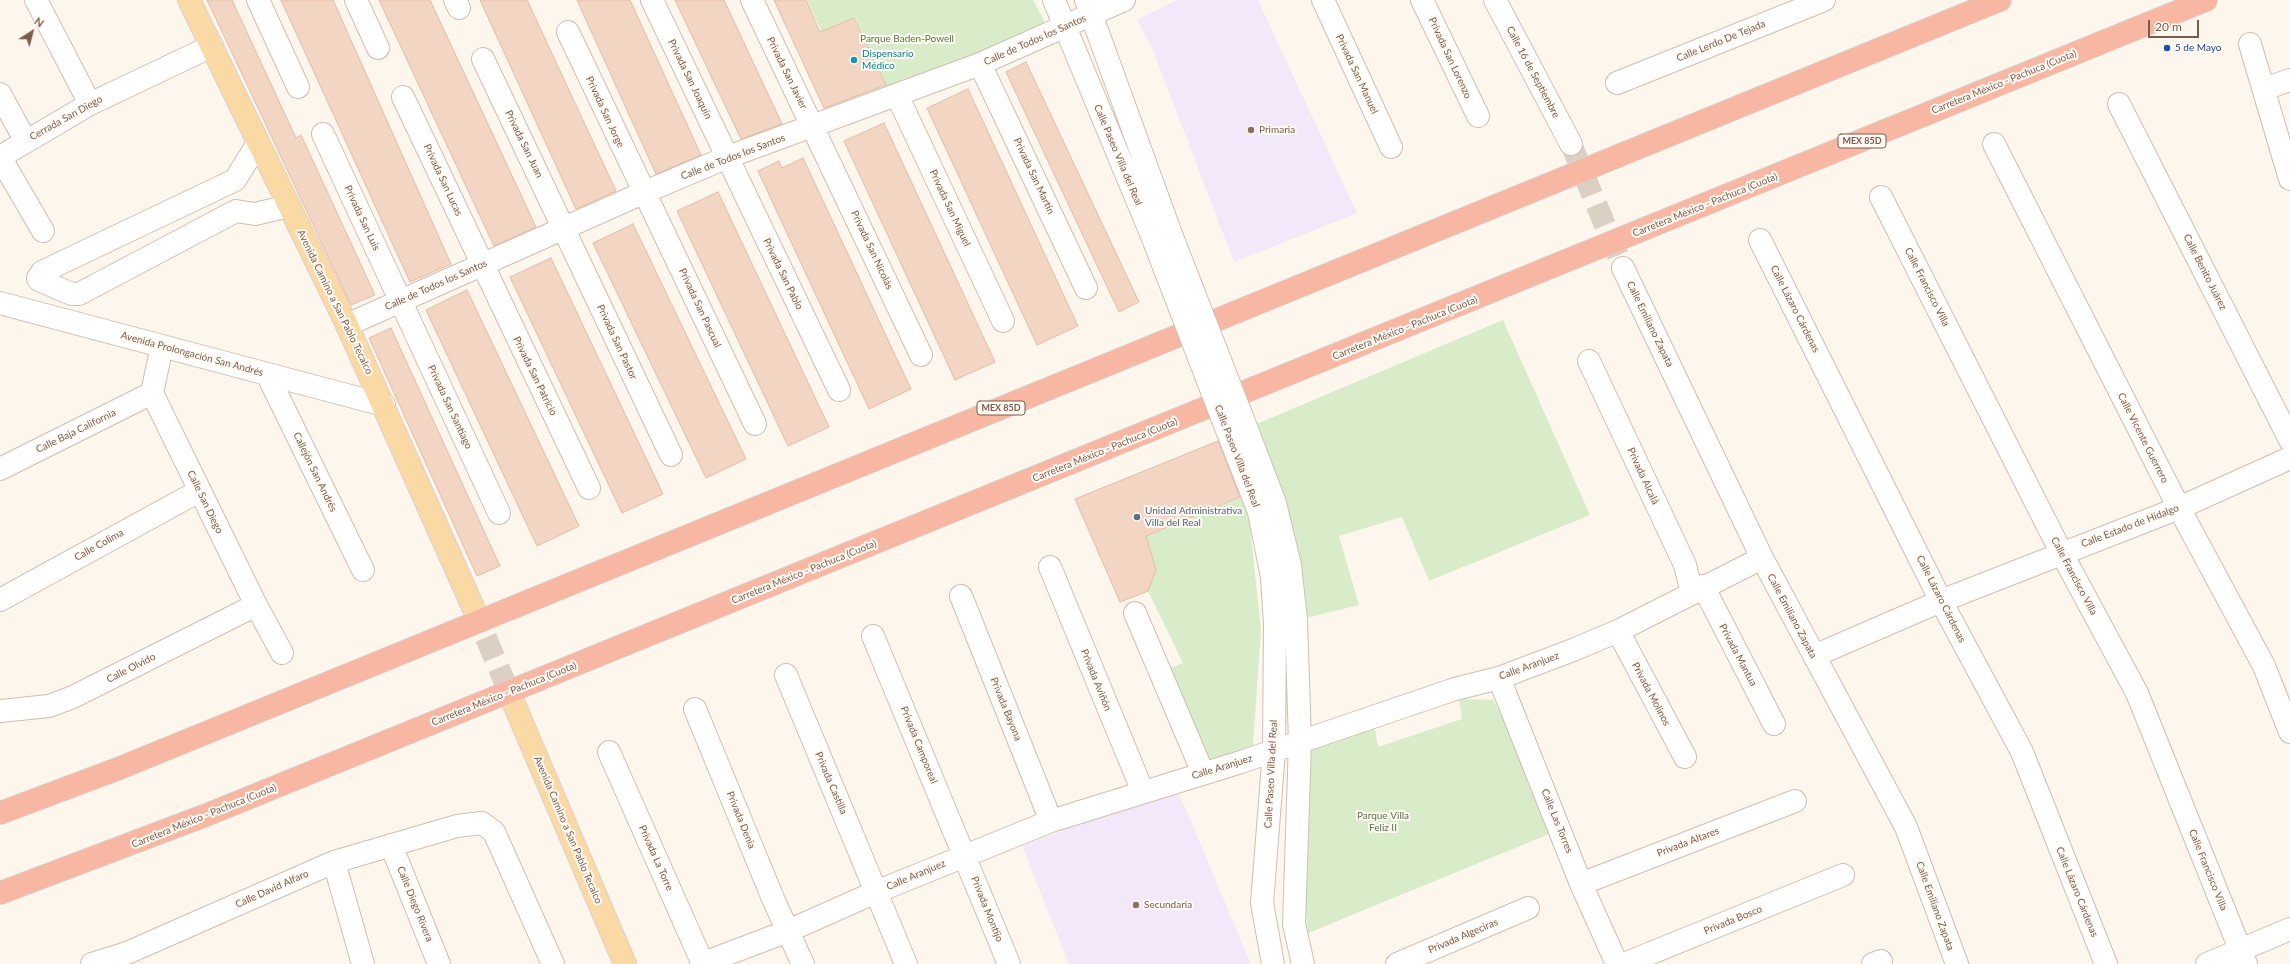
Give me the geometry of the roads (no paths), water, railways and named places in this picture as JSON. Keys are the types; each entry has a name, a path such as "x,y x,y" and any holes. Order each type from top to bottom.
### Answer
{"highway":[{"name":"MEX 85D","path":"0,813 120,768 2000,0"},
{"name":"Carretera México - Pachuca (Cuota)","path":"0,893 209,814 2206,0"}],"main road":[{"name":"Avenida Camino a San Pablo Tecalco","path":"189,0 384,405 473,607"},
{"name":"Avenida Camino a San Pablo Tecalco","path":"511,697 625,964"}],"street":[{"path":"36,0 90,104"},
{"path":"258,0 298,87"},
{"path":"356,0 378,48"},
{"name":"Privada San Joaquín","path":"652,0 728,158"},
{"name":"Privada San Javier","path":"752,0 822,146"},
{"name":"Calle Paseo Villa del Real","path":"1054,0 1064,28 1163,238"},
{"name":"Calle de Todos los Santos","path":"346,325 402,302 481,264 564,229 645,192 728,158 980,64 1064,28 1090,7 1124,0"},
{"name":"Privada San Manuel","path":"1323,0 1391,147"},
{"name":"Privada San Lorenzo","path":"1422,0 1478,116"},
{"name":"Calle 16 de Septiembre","path":"1495,0 1571,144"},
{"name":"Calle Lerdo De Tejada","path":"1617,83 1824,0"},
{"name":"Calle Paseo Villa del Real","path":"1090,7 1163,238 1232,417 1259,512 1272,577 1275,624 1274,751 1262,903 1273,964"},
{"name":"Privada San Jorge","path":"568,32 645,192"},
{"path":"2250,44 2290,179"},
{"name":"Cerrada San Diego","path":"43,231 0,157 25,140 90,104 212,46"},
{"name":"Privada San Juan","path":"483,58 564,229"},
{"name":"Privada San Martín","path":"980,64 1086,288"},
{"path":"2264,89 2290,80"},
{"path":"0,94 25,140"},
{"name":"Privada San Miguel","path":"897,95 1003,321"},
{"name":"Privada San Lucas","path":"403,97 481,264"},
{"name":"Calle Benito Juárez","path":"2119,104 2290,440"},
{"name":"Privada San Luis","path":"323,134 402,302"},
{"path":"258,143 235,180 42,272 38,278 41,282 72,294 79,294 236,211 255,214 289,206"},
{"name":"Calle Vicente Guerrero","path":"1994,144 2179,508 2264,666 2290,732"},
{"name":"Privada San Nicolás","path":"822,146 921,354"},
{"name":"Privada San Pablo","path":"728,158 839,390"},
{"path":"235,180 236,211"},
{"name":"Privada San Pascual","path":"645,192 756,424"},
{"name":"Calle Francisco Villa","path":"1881,197 2061,552 2137,693 2243,957"},
{"name":"Privada San Pastor","path":"564,229 671,455"},
{"name":"Calle Lázaro Cárdenas","path":"1760,240 1941,601 2022,752 2106,964"},
{"name":"Privada San Patricio","path":"481,264 589,488"},
{"name":"Calle Emiliano Zapata","path":"1624,268 1762,558 1906,827 1957,964"},
{"name":"Privada San Santiago","path":"402,302 499,513"},
{"name":"Avenida Prolongación San Andrés","path":"0,304 384,405"},
{"path":"152,393 162,346"},
{"name":"Privada Alcalá","path":"1589,361 1698,590"},
{"name":"Callejón San Andrés","path":"268,374 363,570"},
{"name":"Calle Baja California","path":"0,469 152,393"},
{"name":"Calle San Diego","path":"152,393 199,491 256,605 282,653"},
{"name":"Calle Paseo Villa del Real","path":"1232,417 1275,503 1290,565 1296,620 1300,742 1294,924 1303,964"},
{"name":"Calle Estado de Hidalgo","path":"1814,656 1941,601 2061,552 2179,508 2290,458"},
{"name":"Calle Colima","path":"0,600 199,491"},
{"name":"Calle Aranjuez","path":"702,964 788,931 964,855 1051,821 1274,751 1455,690 1499,678 1573,650 1618,631 1762,558"},
{"name":"Privada Aviñón","path":"1050,567 1143,792"},
{"name":"Privada Mantua","path":"1698,590 1774,724"},
{"name":"Privada Bayona","path":"961,596 1051,821"},
{"name":"Calle Olvido","path":"0,711 49,706 73,697 256,605"},
{"path":"1136,613 1203,773"},
{"name":"Privada Molinos","path":"1618,631 1685,757"},
{"name":"Privada Camporeal","path":"873,636 964,855"},
{"name":"Privada Castilla","path":"786,675 906,964"},
{"name":"Calle Las Torres","path":"1499,678 1582,884 1617,964"},
{"name":"Privada Denia","path":"695,709 774,901 803,964"},
{"name":"Privada La Torre","path":"609,752 702,964"},
{"name":"Privada Altares","path":"1582,884 1795,801"},
{"name":"Calle David Alfaro","path":"92,964 124,959 334,862 456,826 482,823 494,832 553,964"},
{"name":"Calle Diego Rivera","path":"391,845 439,964"},
{"name":"Privada Montijo","path":"964,855 1009,964"},
{"path":"334,862 360,963"},
{"name":"Privada Bosco","path":"1624,964 1843,876"},
{"name":"Privada Algeciras","path":"1397,964 1528,908"},
{"path":"2207,964 2243,957 2290,929"}],"tunnel":[{"path":"1571,144 1623,268"},
{"path":"473,607 511,697"}],"place":[{"name":"5 de Mayo","path":"2167,48"},
{"name":"Dispensario Médico","path":"854,60"},
{"name":"Primaria","path":"1251,130"},
{"name":"Unidad Administrativa Villa del Real","path":"1137,517"},
{"name":"Secundaria","path":"1136,905"}],"park label":[{"name":"Parque Baden-Powell","path":"907,39"},
{"name":"Parque Villa Feliz II","path":"1383,822"}]}
